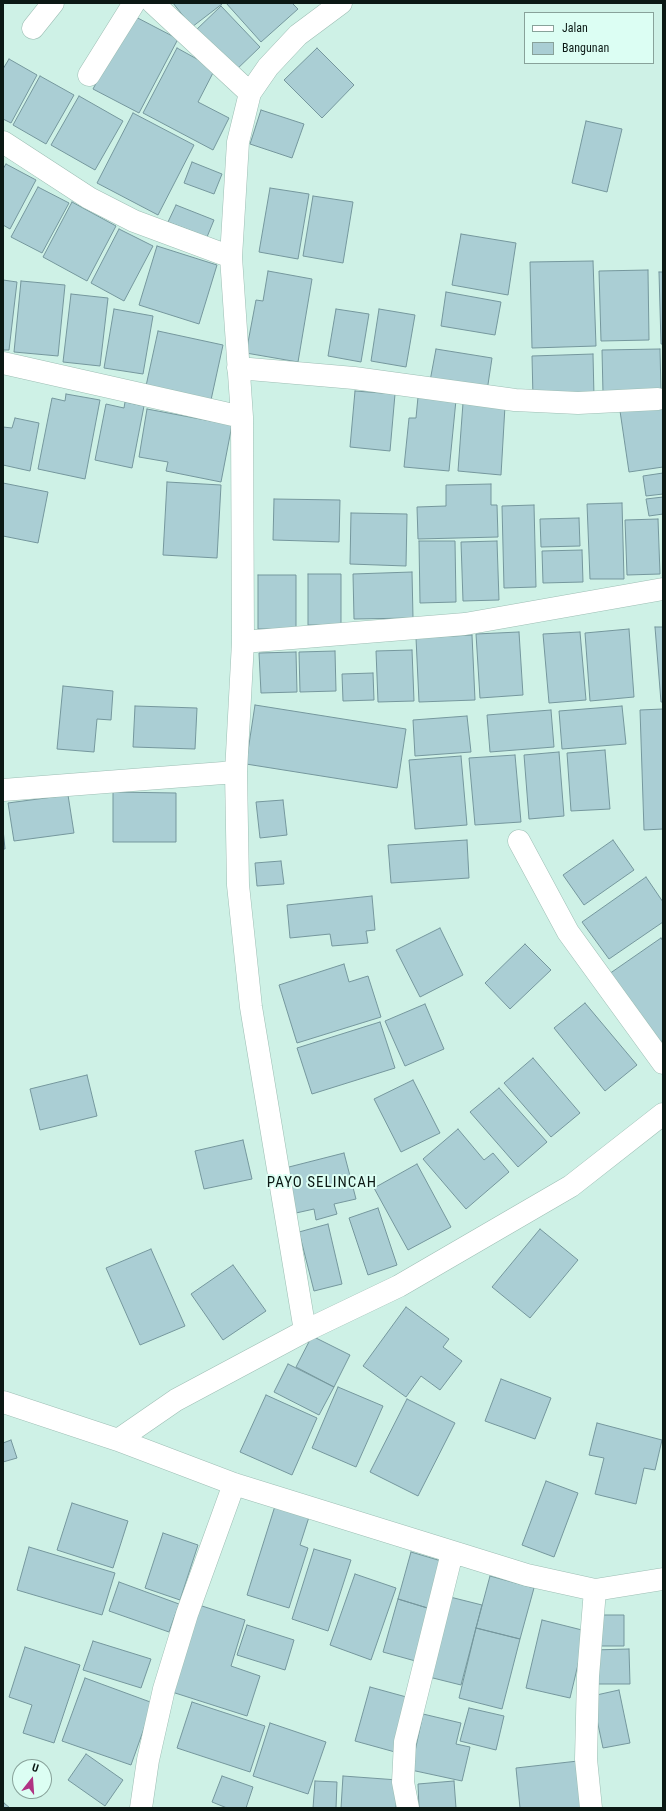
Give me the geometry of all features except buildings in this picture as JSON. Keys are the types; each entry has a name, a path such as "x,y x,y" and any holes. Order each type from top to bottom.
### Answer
{"street":[{"path":"33,28 53,3"},
{"path":"89,75 134,3"},
{"path":"153,3 250,93"},
{"path":"305,1331 251,1007 238,885 236,772 243,642 242,416 231,258 238,142 250,93 268,67 298,35 341,3"},
{"path":"3,142 89,198 134,221 231,258"},
{"path":"3,363 242,416"},
{"path":"238,368 354,378 514,400 578,403 658,399"},
{"path":"243,642 465,624 663,589"},
{"path":"3,790 236,772"},
{"path":"519,841 568,932 663,1063"},
{"path":"118,1440 176,1400 305,1331 399,1286 571,1186 663,1114"},
{"path":"3,1402 118,1440 234,1484 452,1553 527,1575 595,1590 663,1579"},
{"path":"141,1808 148,1760 164,1689 187,1614 234,1484"},
{"path":"408,1808 403,1782 405,1742 452,1553"},
{"path":"591,1808 586,1759 588,1676 595,1590"}],"district":[{"name":"PAYO SELINCAH","path":"322,1183"}]}
